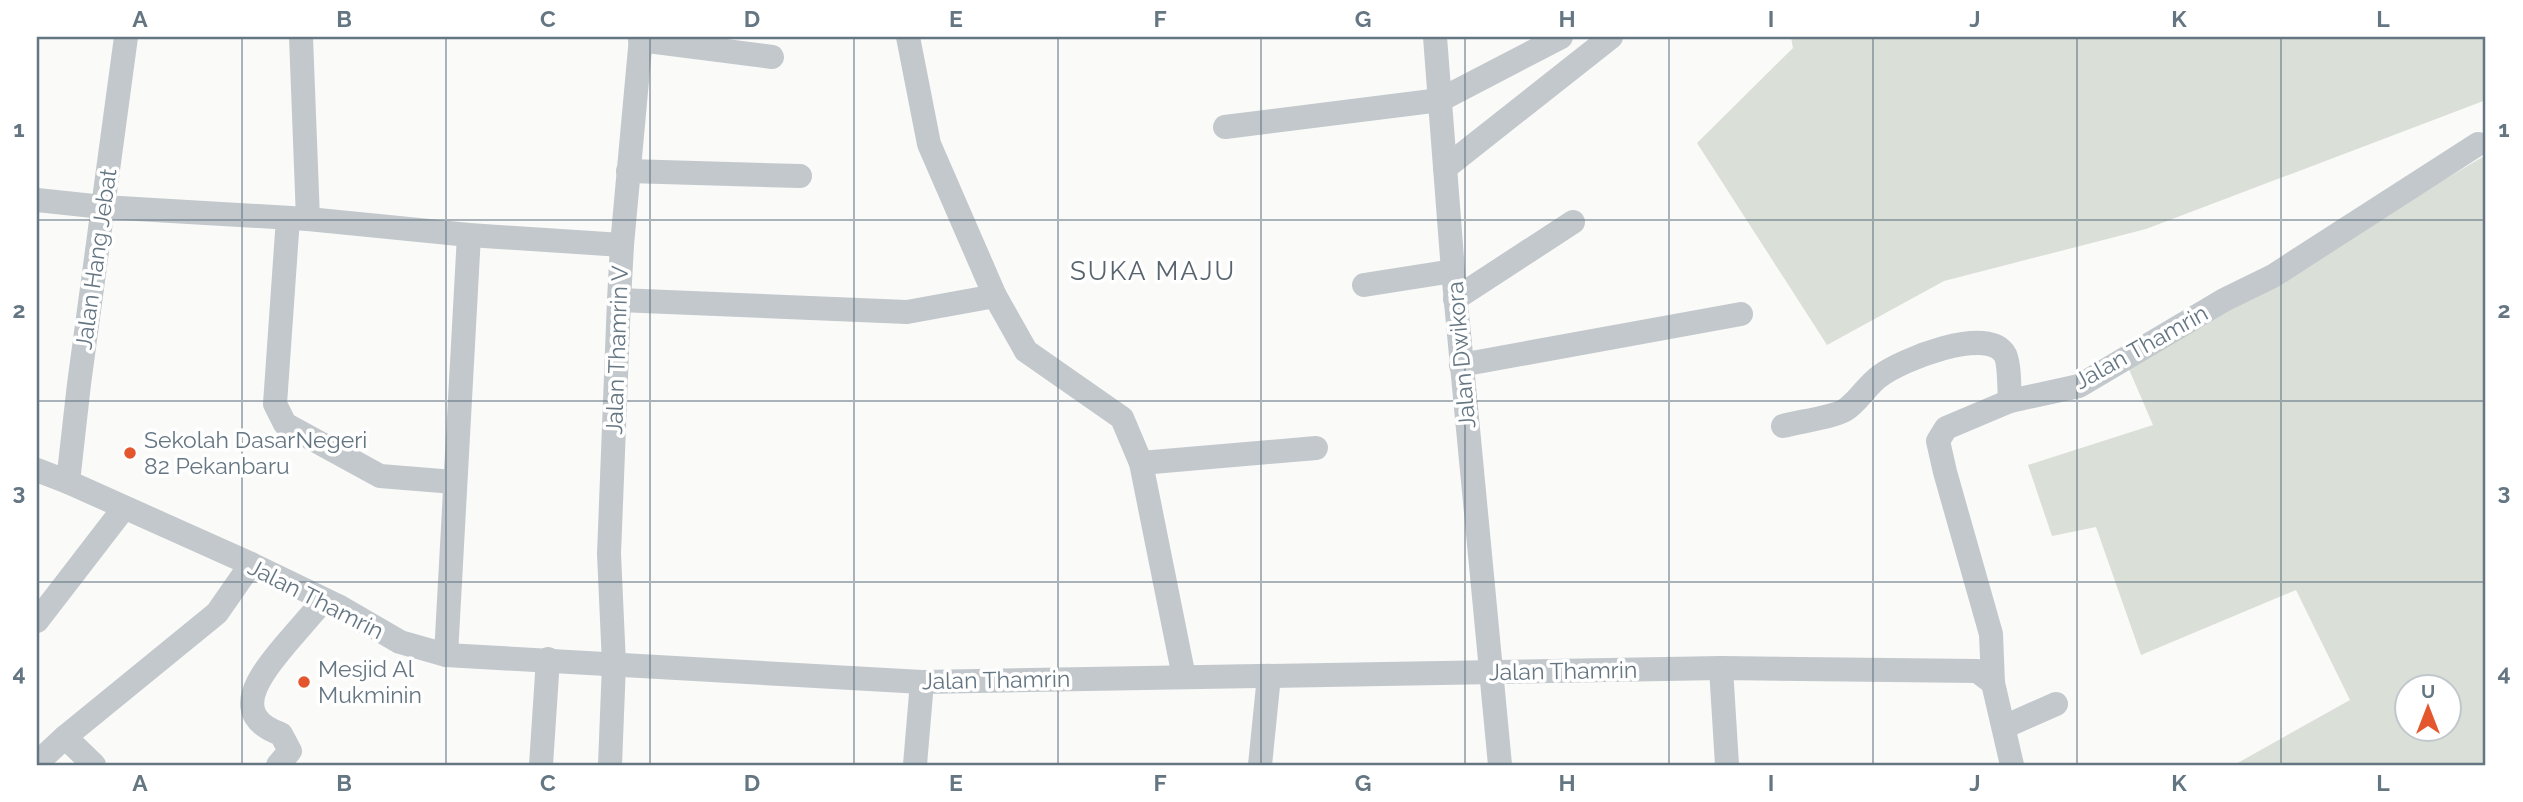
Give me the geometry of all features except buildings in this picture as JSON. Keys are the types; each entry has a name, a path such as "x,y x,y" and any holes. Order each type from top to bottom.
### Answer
{"street":[{"name":"Jalan Hang Jebat","path":"68,482 126,37"},
{"path":"301,37 298,219 275,404 285,424 380,476 454,482"},
{"path":"908,37 929,144 995,296 1026,351 1122,418 1141,463 1184,677"},
{"name":"Jalan Dwikora","path":"1435,37 1455,299 1500,765"},
{"path":"1225,127 1440,100 1561,37"},
{"path":"1445,168 1611,37"},
{"path":"640,38 772,57"},
{"name":"Jalan Thamrin V","path":"610,765 614,664 609,554 619,300 640,38"},
{"name":"Jalan Thamrin","path":"2012,765 1993,683 1992,634 1938,441 1946,428 2010,401 2079,386 2224,300 2273,276 2478,144"},
{"path":"628,171 800,176"},
{"path":"37,200 622,245"},
{"path":"1455,299 1573,222"},
{"path":"446,655 469,235"},
{"path":"1364,285 1453,271"},
{"path":"619,300 907,313 995,296"},
{"path":"1461,365 1741,314"},
{"path":"1783,426 1845,411 1877,377 1896,365 1946,346 1990,343 1999,347 2007,355 2010,401"},
{"path":"1141,463 1316,448"},
{"name":"Jalan Thamrin","path":"37,470 251,564 400,642 446,655 922,682 1721,668 1978,671 1993,683"},
{"path":"37,621 124,508"},
{"path":"37,763 217,613 251,564"},
{"path":"278,765 290,751 281,734 267,729 254,714 252,692 262,673 324,600"},
{"path":"541,765 548,659"},
{"path":"1721,668 1727,765"},
{"path":"1260,765 1269,676"},
{"path":"915,765 922,682"},
{"path":"2004,727 2056,704"},
{"path":"65,737 94,765"}],"shaded area":[{"path":"1791,37 2486,37 2486,100 2146,229 1944,281 1827,345 1697,143 1793,48"},
{"path":"2486,155 2486,765 2234,765 2350,700 2296,590 2141,655 2096,527 2052,536 2028,465 2153,425 2128,367"}],"place":[{"name":"Sekolah DasarNegeri 82 Pekanbaru","path":"130,453"},
{"name":"Mesjid Al Mukminin","path":"304,682"}],"district":[{"name":"SUKA MAJU","path":"1153,271"}]}
